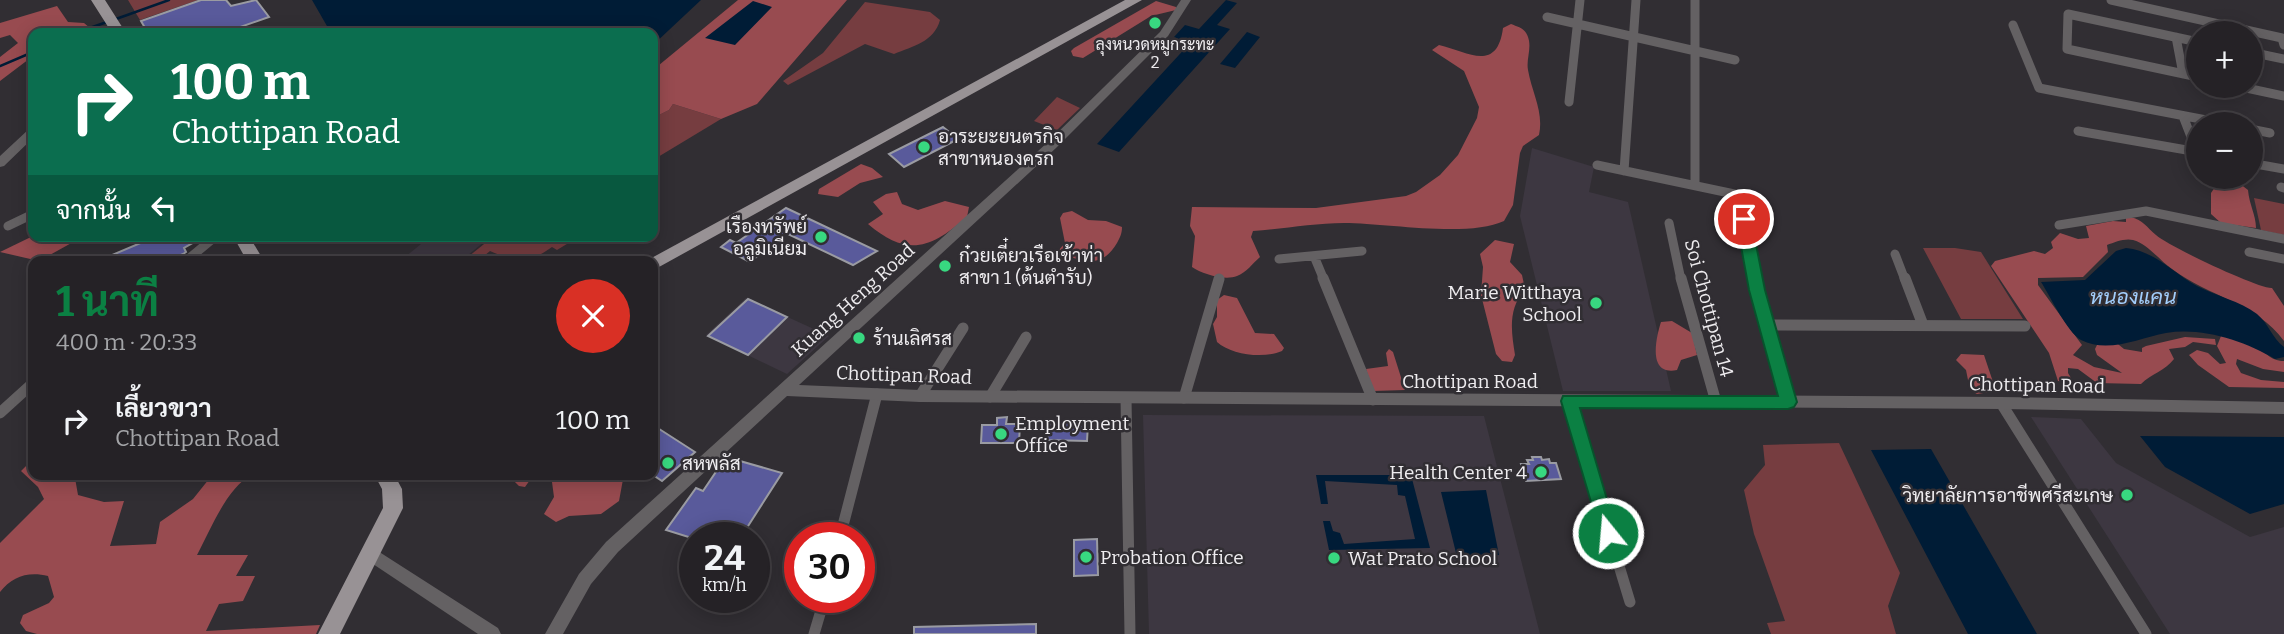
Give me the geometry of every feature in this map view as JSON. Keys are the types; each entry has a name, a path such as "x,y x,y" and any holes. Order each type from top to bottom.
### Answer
{"main road":[{"path":"99,0 113,24"},
{"path":"658,260 1135,0"},
{"path":"329,634 393,508 392,489 387,480"}],"street":[{"name":"Kuang Heng Road","path":"554,634 585,579 612,547 1052,145 1164,34 1186,0"},
{"path":"1569,102 1580,0"},
{"path":"1624,171 1636,0"},
{"path":"1695,0 1695,184"},
{"path":"2112,0 2282,38 2284,45"},
{"path":"2186,39 2068,14 2067,49 2186,75"},
{"path":"1547,17 1735,60"},
{"path":"2013,25 2039,88 2186,117"},
{"path":"2176,37 2183,74"},
{"path":"2263,55 2284,59"},
{"path":"2263,92 2284,96"},
{"path":"2183,116 2186,124"},
{"path":"2078,131 2186,150"},
{"path":"2263,131 2270,132"},
{"path":"0,163 28,137"},
{"path":"1597,165 1739,195 1757,290 1788,402"},
{"path":"2263,165 2284,169"},
{"path":"2059,225 2146,211 2284,239"},
{"path":"8,226 28,216"},
{"name":"Soi Chottipan 14","path":"1669,223 1680,276 1716,402"},
{"path":"192,256 209,242"},
{"path":"1279,259 1362,251"},
{"path":"2249,252 2284,259"},
{"path":"1895,254 1923,326"},
{"path":"1314,256 1373,400"},
{"path":"1184,398 1219,279"},
{"path":"1767,325 2025,326"},
{"path":"920,396 963,328"},
{"path":"990,397 1026,337"},
{"path":"0,413 28,388"},
{"name":"Chottipan Road","path":"782,390 990,397 2001,403 2284,408"},
{"path":"844,522 877,394"},
{"path":"1126,398 1130,634"},
{"path":"1569,401 1630,602"},
{"path":"2001,403 2146,634"},
{"path":"370,553 492,634"},
{"path":"814,634 820,613"}],"shaded area":[{"path":"128,0 198,0 140,20"},
{"path":"738,0 847,0 757,104 721,119 673,104 669,110 658,116 658,66"},
{"path":"1156,1 1176,7 1176,10 1151,16 1083,58 1073,56 1071,51 1074,48"},
{"path":"865,2 930,12 940,20 933,33 915,46 894,54 865,44 788,85 783,81 823,53"},
{"path":"57,6 68,22 84,23 90,28 28,28 28,60 0,81 0,57 18,43 10,35 0,38 0,23"},
{"path":"1511,24 1523,30 1528,37 1528,70 1539,110 1540,127 1539,135 1523,146 1520,153 1513,205 1504,221 1489,226 1449,229 1344,223 1253,231 1251,237 1260,257 1240,275 1220,277 1192,267 1195,236 1190,226 1192,207 1316,208 1406,196 1440,175 1458,155 1477,118 1479,107 1464,71 1432,50 1439,45 1470,55 1488,55 1495,51 1500,42 1503,28"},
{"path":"1057,97 1080,108 1057,130 1034,121"},
{"path":"673,104 721,119 658,157 658,116 669,110"},
{"name":"Marie Witthaya School","path":"1532,148 1594,167 1589,192 1628,202 1671,391 1563,391 1520,216"},
{"path":"861,164 872,168 883,177 860,183 838,197 818,194 819,189"},
{"path":"2214,189 2248,190 2256,228 2221,223 2211,214 2211,193"},
{"path":"897,192 902,204 918,210 945,201 969,207 967,217 930,242 907,245 895,242 868,224 883,214 873,202 886,194"},
{"path":"2254,198 2284,204 2284,235 2261,230"},
{"path":"1072,211 1088,220 1106,221 1122,227 1117,243 1105,257 1083,261 1058,251 1065,243 1060,218 1063,213"},
{"path":"2130,217 2195,257 2250,282 2272,288 2284,306 2284,341 2273,328 2246,309 2186,279 2138,242 2123,240 2107,245 2108,252 2083,277 2038,278 2038,285 2082,345 2073,355 2094,367 2122,373 2097,355 2095,349 2099,341 2113,340 2124,349 2142,352 2142,348 2146,346 2185,337 2215,339 2216,345 2193,342 2185,347 2169,349 2174,359 2141,384 2097,383 2078,369 2068,368 2074,383 2058,381 2049,353 1991,266 1995,261 2034,251 2045,254 2053,248 2051,242 2060,233 2078,239 2089,238 2086,226 2113,221 2126,222 2126,218"},
{"path":"28,238 28,242 73,242 48,256 28,256 28,258 0,252"},
{"path":"1495,240 1514,244 1510,262 1522,275 1525,289 1513,312 1515,355 1512,362 1502,361 1496,354 1481,295 1483,267 1480,254"},
{"path":"424,242 484,242 467,256 406,256"},
{"path":"487,242 570,242 557,250 552,247 537,256 503,256 490,251 484,256 469,256"},
{"path":"1923,248 1955,248 1981,252 2023,319 1961,319"},
{"path":"1224,295 1237,298 1255,333 1274,334 1284,348 1282,351 1266,355 1239,353 1217,342 1213,324 1217,317 1217,300"},
{"path":"746,298 829,336 787,374 706,335"},
{"path":"1672,321 1692,333 1697,355 1681,360 1677,370 1667,370 1657,362 1656,346 1661,322"},
{"path":"2221,336 2246,342 2258,347 2271,358 2284,361 2284,372 2263,369 2237,359 2236,364 2241,373 2261,380 2284,382 2284,388 2229,387 2198,365 2189,355 2197,350 2208,353 2220,364 2226,363 2217,346"},
{"path":"1389,349 1393,352 1405,390 1373,391 1366,369 1388,366 1386,353"},
{"path":"1961,354 1984,355 1996,391 1977,394 1970,390 1966,370 1956,360"},
{"name":"Wat Prato School","path":"1143,415 1484,416 1540,634 1149,634"},
{"name":"วิทยาลัยการอาชีพศรีสะเกษ","path":"2031,417 2081,419 2116,463 2250,537 2284,527 2284,634 2170,634"},
{"path":"1839,443 1900,573 1888,606 1896,634 1771,634 1767,623 1785,621 1754,534 1744,490 1765,465 1763,445"},
{"path":"28,464 28,478 21,471"},
{"path":"31,480 75,480 78,495 104,502 124,501 110,546 156,544 160,522 193,499 208,480 244,480 227,499 197,555 248,555 236,576 255,576 243,601 219,604 206,631 320,625 316,634 37,634 26,631 20,623 23,615 49,603 54,597 48,576 21,576 0,592 0,543 44,499"},
{"path":"515,480 530,480 525,487"},
{"path":"530,480 623,480 619,501 601,514 569,516 556,522 544,514 554,497 552,482"}],"water":[{"path":"312,0 701,0 658,40 658,28 328,28"},
{"path":"1226,0 1237,3 1217,25 1230,29 1119,152 1097,144 1190,43 1174,37 1185,25 1199,29"},
{"path":"753,1 772,7 735,45 705,38"},
{"path":"1247,32 1260,37 1235,68 1220,64"},
{"name":"หนองแคน","path":"2126,248 2146,253 2197,286 2257,314 2284,347 2284,357 2275,359 2237,341 2194,332 2166,333 2124,344 2102,346 2081,340 2065,322 2041,282 2085,280 2116,251"},
{"path":"2140,436 2284,437 2284,504 2250,514 2165,467"},
{"path":"1931,449 2037,634 1968,634 1871,450"},
{"path":"1316,475 1411,475 1430,548 1329,550 1323,521 1330,521 1333,531 1340,533 1344,544 1415,539 1405,496 1398,495 1397,485 1325,481 1328,504 1321,504"},
{"path":"1486,490 1499,555 1457,557 1441,492"}],"building":[{"path":"201,0 226,0 231,6 256,0 269,17 237,28 145,28 141,21"},
{"name":"อาระยะยนตรกิจ สาขาหนองครก","path":"943,127 958,139 904,167 889,154"},
{"name":"เรืองทรัพย์ อลูมิเนียม","path":"786,208 877,251 853,265 786,233 750,262 721,247 730,240 736,243"},
{"path":"143,242 194,242 184,248 186,252 178,256 110,256"},
{"path":"748,299 787,317 748,355 708,336"},
{"name":"Employment Office","path":"1007,417 1006,424 1020,424 1019,443 981,443 982,425 997,425 997,418"},
{"path":"1049,424 1088,424 1087,441 1047,440"},
{"name":"สหพลัส","path":"658,428 695,452 662,481 658,478"},
{"path":"726,457 782,473 751,522 679,522 679,534 666,530 696,488 703,491"},
{"name":"Health Center 4","path":"1532,457 1549,459 1550,463 1556,463 1561,479 1526,481 1521,464 1529,464 1527,460 1533,460"},
{"name":"Probation Office","path":"1097,539 1098,575 1074,576 1074,540"},
{"path":"1036,624 1036,634 914,634 914,627"}],"waterway":[{"path":"116,19 169,0"},
{"path":"90,28 107,22"},
{"path":"0,66 28,54"}],"place":[{"name":"ลุงหนวดหมูกระทะ 2","path":"1155,23"},
{"name":"อาระยะยนตรกิจ สาขาหนองครก","path":"924,147"},
{"name":"เรืองทรัพย์ อลูมิเนียม","path":"821,237"},
{"name":"ก๋วยเตี๋ยวเรือเข้าท่า สาขา 1 (ต้นตำรับ)","path":"945,266"},
{"name":"Marie Witthaya School","path":"1596,303"},
{"name":"ร้านเลิศรส","path":"859,338"},
{"name":"Employment Office","path":"1001,434"},
{"name":"สหพลัส","path":"668,463"},
{"name":"Health Center 4","path":"1541,472"},
{"name":"วิทยาลัยการอาชีพศรีสะเกษ","path":"2127,495"},
{"name":"Probation Office","path":"1086,557"},
{"name":"Wat Prato School","path":"1334,558"}],"route":[{"path":"1608,533 1569,401 1788,402 1757,290 1744,219"}]}
